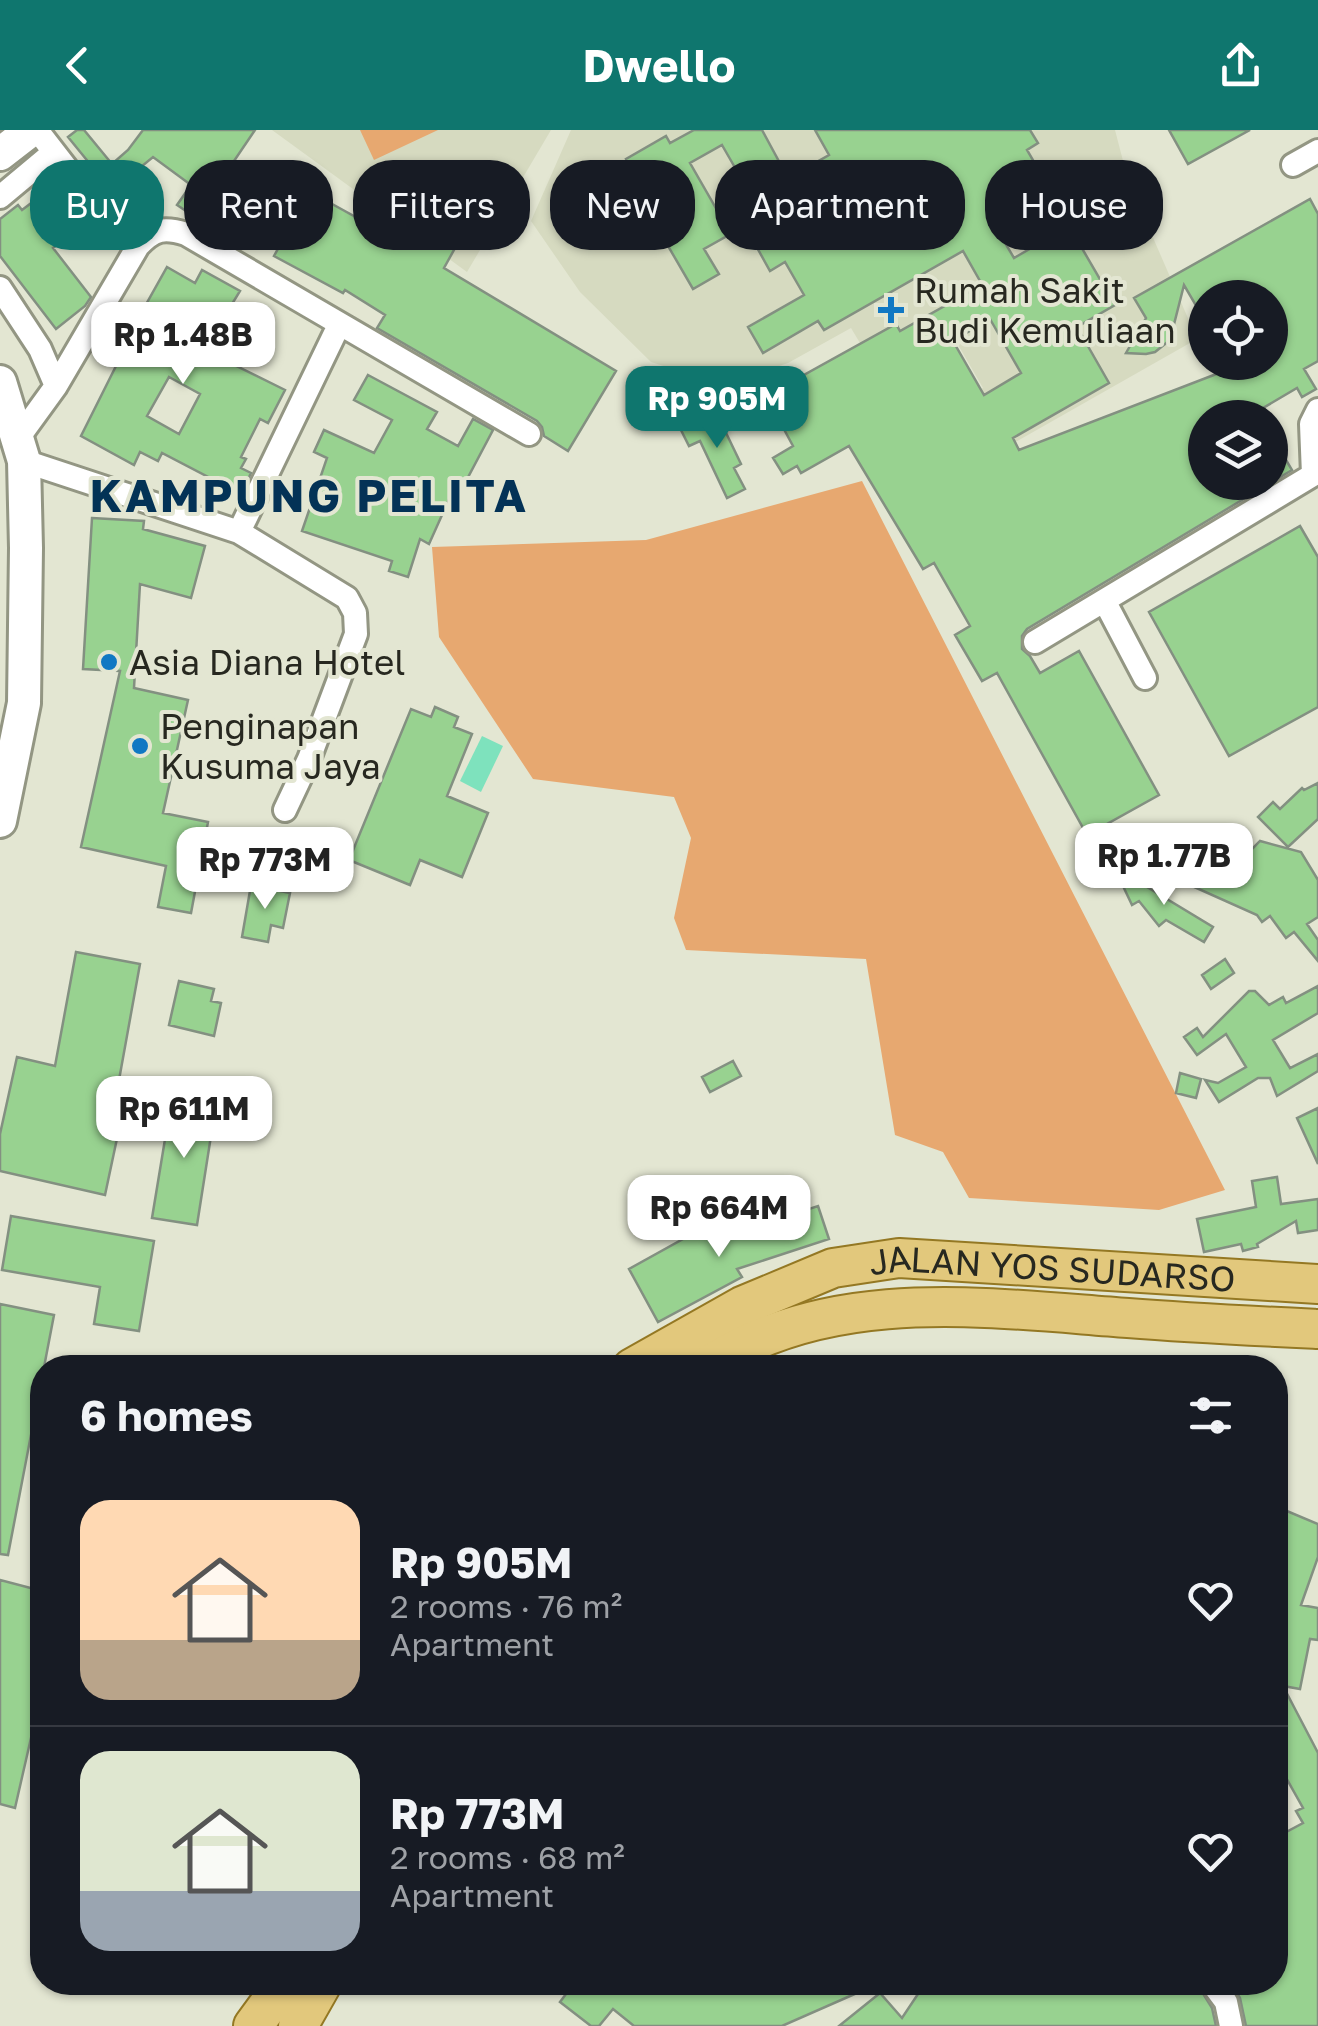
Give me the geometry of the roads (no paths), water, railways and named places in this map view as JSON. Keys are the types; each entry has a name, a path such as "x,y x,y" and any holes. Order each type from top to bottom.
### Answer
{"main road":[{"path":"0,154 41,137"},
{"path":"0,382 22,449 24,703 2,800"},
{"name":"JALAN YOS SUDARSO","path":"655,1355 742,1306 834,1268 899,1258 1318,1284"},
{"name":"JALAN YOS SUDARSO","path":"733,1355 772,1334 825,1319 892,1308 1022,1308 1318,1329"},
{"path":"253,2026 272,1995"},
{"path":"298,2026 315,1995"}],"street":[{"path":"0,197 41,137 59,160"},
{"path":"1293,165 1318,150"},
{"path":"285,810 309,759 356,634 356,613 346,598 239,532 22,449 138,246 150,234 165,228 186,234 529,434"},
{"path":"0,288 40,349 56,386"},
{"path":"239,532 339,325"},
{"path":"1035,642 1315,480 1311,424 1318,410"},
{"path":"1105,602 1145,678"},
{"path":"1221,1995 1231,2026"}],"place":[{"name":"Rumah Sakit Budi Kemuliaan","path":"891,310"},
{"name":"Asia Diana Hotel","path":"109,662"},
{"name":"Penginapan Kusuma Jaya","path":"140,746"}],"district":[{"name":"KAMPUNG PELITA","path":"309,495"}]}
